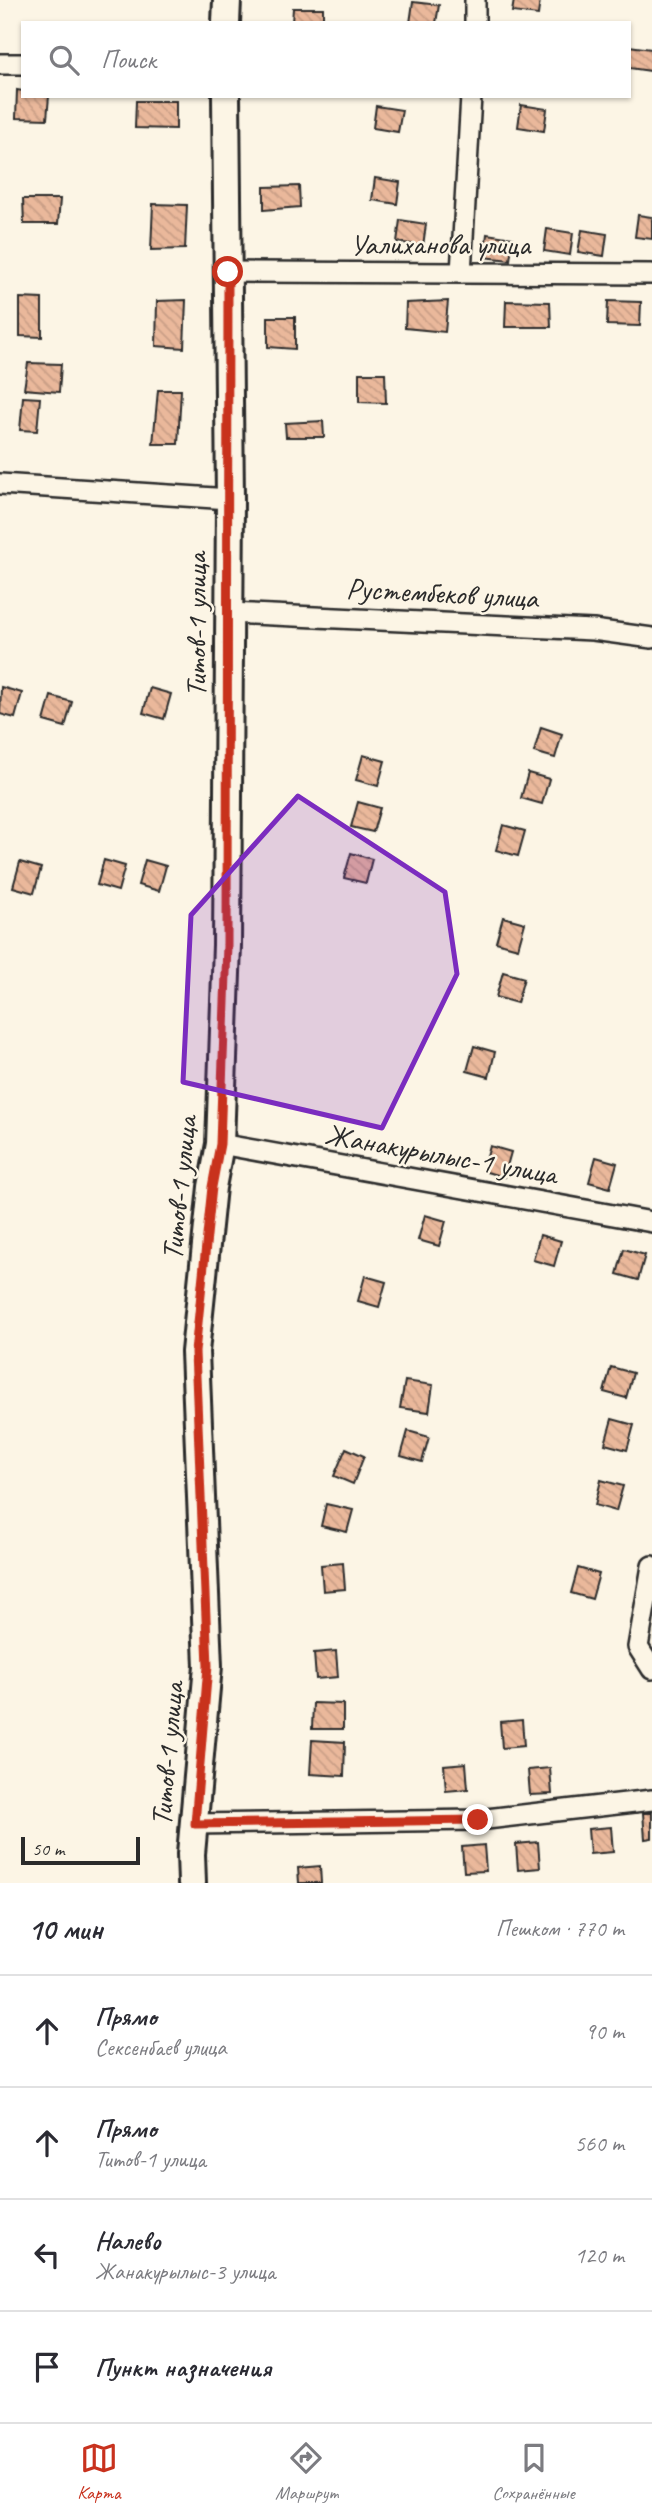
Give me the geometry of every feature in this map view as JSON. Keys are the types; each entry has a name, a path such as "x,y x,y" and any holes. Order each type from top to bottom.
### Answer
{"street":[{"path":"226,21 227,0"},
{"path":"475,0 475,21"},
{"path":"0,64 21,64"},
{"name":"Титов-1 улица","path":"192,1883 208,1666 195,1352 212,1187 220,1144 227,945 230,499 226,98"},
{"path":"461,274 471,98"},
{"name":"Уалиханова улица","path":"228,272 652,275"},
{"path":"0,484 230,499"},
{"name":"Рустембеков улица","path":"229,613 593,630 652,638"},
{"name":"Жанакурылыс-1 улица","path":"220,1144 652,1222"},
{"path":"652,1566 638,1647 652,1669"},
{"path":"195,1824 478,1820 652,1800"}],"highlighted area":[{"path":"298,796 445,892 457,974 382,1128 183,1082 191,915"}],"building":[{"path":"514,0 540,0 538,15 512,12"},
{"path":"413,2 439,5 436,21 410,21"},
{"path":"293,8 323,8 323,21 292,21"},
{"path":"631,46 652,49 651,71 631,68"},
{"path":"17,90 21,91 21,98 49,98 47,119 16,118"},
{"path":"136,101 176,101 176,129 135,128"},
{"path":"521,105 547,109 544,131 518,127"},
{"path":"376,106 402,110 398,132 373,128"},
{"path":"375,178 400,182 397,204 372,200"},
{"path":"299,186 300,207 264,210 264,187"},
{"path":"23,199 60,199 58,224 24,224"},
{"path":"153,204 187,205 185,249 151,250"},
{"path":"638,215 652,217 652,239 635,237"},
{"path":"400,220 426,224 423,246 397,242"},
{"path":"547,229 573,233 570,255 544,251"},
{"path":"582,230 607,234 604,256 578,252"},
{"path":"487,234 513,238 510,260 484,257"},
{"path":"20,298 42,299 42,337 20,336"},
{"path":"186,300 184,348 156,346 157,301"},
{"path":"448,301 445,332 405,328 406,303"},
{"path":"506,301 550,302 551,327 505,327"},
{"path":"608,301 641,302 640,326 607,325"},
{"path":"268,317 295,317 295,349 268,347"},
{"path":"28,363 61,364 59,392 24,389"},
{"path":"359,373 385,373 386,403 359,402"},
{"path":"158,390 181,390 178,444 153,444"},
{"path":"23,397 40,398 37,431 20,430"},
{"path":"323,421 324,437 286,437 285,423"},
{"path":"1,687 22,693 15,718 0,714"},
{"path":"150,688 171,694 164,719 143,713"},
{"path":"51,696 72,702 65,727 44,721"},
{"path":"541,727 562,734 555,758 534,752"},
{"path":"363,755 385,761 378,786 356,780"},
{"path":"528,773 549,779 542,804 521,798"},
{"path":"358,802 380,808 373,832 351,827"},
{"path":"503,825 525,831 518,856 496,850"},
{"path":"351,853 372,859 366,883 344,878"},
{"path":"104,860 125,866 118,891 97,885"},
{"path":"145,860 166,866 159,891 138,885"},
{"path":"20,862 41,868 34,893 13,887"},
{"path":"503,917 525,923 518,948 496,942"},
{"path":"503,972 524,978 517,1003 496,997"},
{"path":"474,1046 495,1052 489,1077 467,1071"},
{"path":"490,1146 511,1152 504,1177 483,1171"},
{"path":"596,1157 617,1163 610,1188 589,1182"},
{"path":"425,1215 446,1221 439,1246 418,1240"},
{"path":"540,1235 561,1241 554,1266 533,1260"},
{"path":"624,1249 645,1255 638,1280 617,1274"},
{"path":"365,1276 386,1282 379,1307 358,1301"},
{"path":"611,1367 633,1373 626,1398 604,1392"},
{"path":"405,1381 433,1385 429,1412 400,1408"},
{"path":"612,1419 634,1425 627,1450 605,1444"},
{"path":"408,1431 429,1437 422,1462 401,1456"},
{"path":"346,1448 364,1456 353,1484 334,1476"},
{"path":"601,1480 623,1486 616,1511 595,1505"},
{"path":"326,1504 353,1510 347,1532 321,1526"},
{"path":"343,1563 345,1589 323,1591 321,1565"},
{"path":"578,1568 599,1574 592,1599 571,1593"},
{"path":"336,1651 338,1677 316,1679 314,1653"},
{"path":"313,1703 343,1704 343,1729 312,1729"},
{"path":"522,1720 524,1746 502,1748 500,1722"},
{"path":"312,1740 345,1742 344,1776 310,1774"},
{"path":"466,1763 468,1789 446,1791 444,1765"},
{"path":"550,1768 552,1794 530,1795 528,1770"},
{"path":"643,1813 652,1813 652,1838 645,1839"},
{"path":"611,1827 613,1852 590,1854 588,1829"},
{"path":"538,1842 540,1868 518,1870 516,1844"},
{"path":"484,1845 486,1871 464,1872 462,1847"},
{"path":"320,1866 321,1883 299,1883 298,1868"}],"route":[{"path":"228,272 230,499 227,945 220,1144 212,1187 195,1352 208,1666 195,1824 478,1820"}]}
